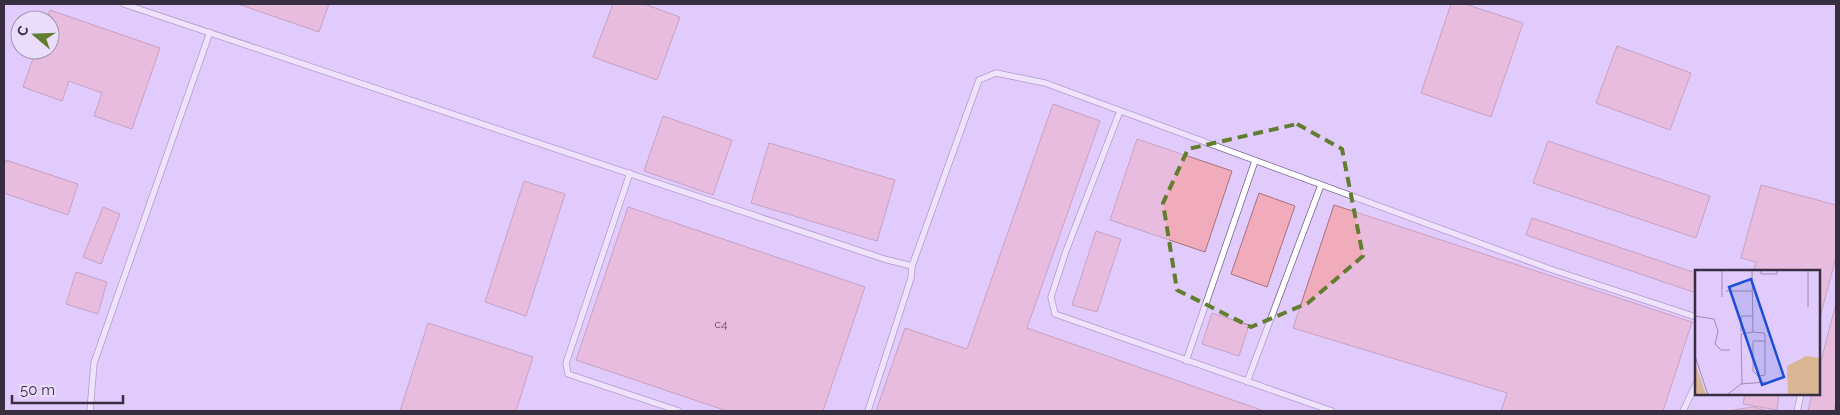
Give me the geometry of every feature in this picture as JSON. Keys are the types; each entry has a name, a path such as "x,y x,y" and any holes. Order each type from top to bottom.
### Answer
{"lane":[{"path":"124,4 884,259 912,266"},
{"path":"90,411 94,363 210,32"},
{"path":"868,411 911,278 912,266 979,80 996,73 1045,83 1550,269 1695,317"},
{"path":"1120,111 1066,251 1051,297 1055,314 1332,411"},
{"path":"1186,361 1255,161"},
{"path":"630,173 566,363 568,374 679,411"},
{"path":"1247,382 1321,185"},
{"path":"1683,411 1695,386"},
{"path":"1797,411 1801,395"}],"highlighted area":[{"path":"1297,124 1342,149 1363,256 1308,303 1251,327 1177,290 1163,203 1188,149"}],"building":[{"path":"238,4 329,4 319,32"},
{"path":"613,4 644,4 680,17 657,80 593,57"},
{"path":"1451,4 1465,4 1523,23 1491,117 1421,93"},
{"path":"60,13 160,48 132,129 94,116 102,93 69,81 62,101 23,87 32,60 60,60"},
{"path":"1617,46 1691,73 1670,130 1596,103"},
{"path":"1053,104 1100,121 1027,328 1264,411 876,411 905,328 967,349"},
{"path":"663,116 732,140 713,195 644,171"},
{"path":"1137,139 1232,171 1205,252 1110,220"},
{"path":"1548,141 1710,196 1696,238 1533,183"},
{"path":"769,143 895,180 877,241 751,203"},
{"path":"6,160 78,184 68,215 4,193 4,167"},
{"path":"524,181 565,194 526,316 485,302"},
{"path":"1761,185 1836,205 1836,257 1820,317 1820,270 1753,270 1756,262 1741,258"},
{"path":"1259,193 1295,206 1267,287 1231,274"},
{"path":"1334,205 1692,322 1663,411 1501,411 1507,393 1293,328"},
{"path":"103,207 120,214 101,264 83,257"},
{"path":"628,207 865,287 823,411 727,411 576,360"},
{"path":"1532,218 1695,273 1695,293 1526,235"},
{"path":"1096,231 1121,239 1097,312 1072,305"},
{"path":"76,272 107,282 98,314 66,304"},
{"path":"1836,303 1836,402 1834,411 1808,411 1812,395 1820,395 1820,365"},
{"path":"1212,313 1249,325 1239,356 1202,344"},
{"path":"428,323 533,357 516,411 400,411"},
{"path":"1745,395 1779,395 1777,410 1743,404"},
{"path":"1753,407 1765,410 1727,411"}]}
